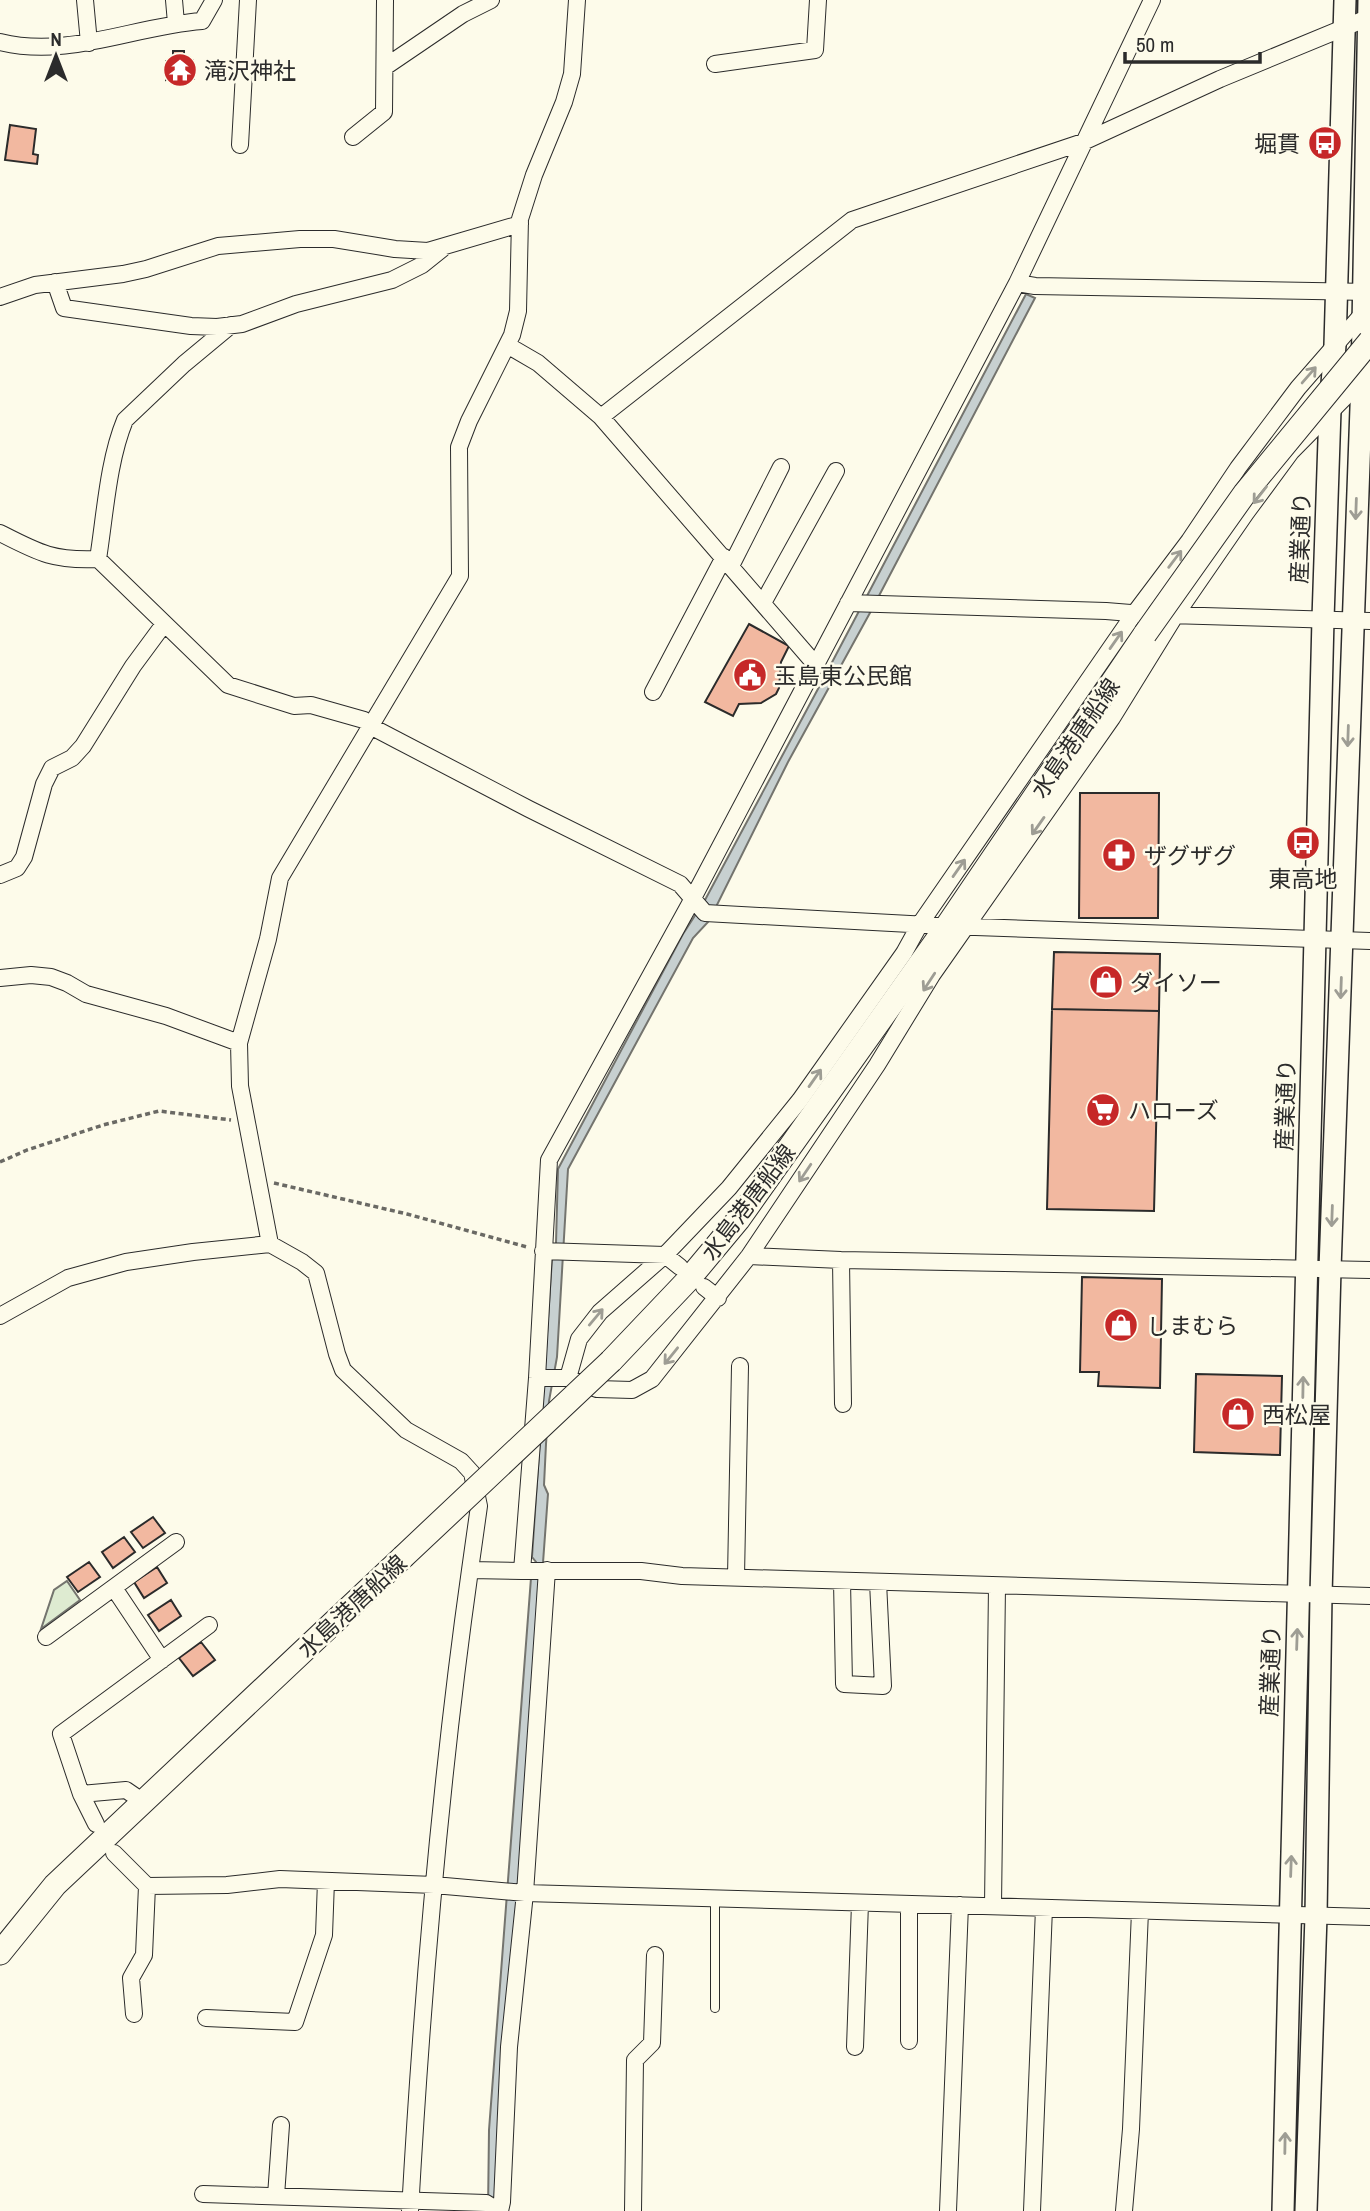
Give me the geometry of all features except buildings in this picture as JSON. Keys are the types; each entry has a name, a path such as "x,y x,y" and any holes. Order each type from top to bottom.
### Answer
{"main road":[{"name":"水島港唐船線","path":"0,1953 55,1885 611,1361 688,1280 738,1220 957,926 1140,624 1370,341"}],"street":[{"path":"85,0 89,43"},
{"path":"174,0 176,23"},
{"path":"0,42 20,47 89,43 176,23 202,21 214,0"},
{"path":"240,145 248,0"},
{"path":"353,137 384,112 385,0"},
{"path":"385,67 463,14 491,0"},
{"path":"270,1244 240,1086 239,1043 268,939 280,878 460,576 459,447 512,335 518,311 520,224 534,176 564,102 572,74 577,0"},
{"path":"715,64 815,50 818,0"},
{"path":"522,1571 537,1378 549,1160 692,900 1017,283 1152,0"},
{"name":"産業通り","path":"1283,2211 1323,619 1346,0"},
{"path":"601,417 852,220 1083,142 1220,79 1345,27 1369,12"},
{"path":"1306,2211 1316,1916 1321,1595 1342,939 1361,620 1369,12"},
{"path":"0,297 35,285 123,274 177,261 218,246 334,239 395,249 428,251 520,224"},
{"path":"55,282 64,308 191,326 242,324 307,300 392,280 422,265 432,255 453,243"},
{"path":"1017,283 1035,286 1336,290 1367,300"},
{"path":"568,1378 579,1339 600,1312 665,1255 729,1188 800,1100 904,953 920,924 1140,624 1298,388 1335,345 1367,300"},
{"path":"98,559 111,477 125,420 184,364 231,325"},
{"path":"507,345 538,362 601,417 815,664"},
{"path":"537,1378 568,1378 597,1389 632,1390 652,1379 749,1256 877,1065 932,975 957,926 1112,718 1175,616 1291,452 1366,375"},
{"path":"653,692 781,467"},
{"path":"763,603 836,471"},
{"path":"0,533 62,560 98,559 228,685 294,706 311,705 364,720 372,727 529,809 680,884 705,914 957,926 1370,940"},
{"path":"848,603 1106,611 1140,624 1175,616 1361,620"},
{"path":"0,875 17,868 24,857 44,784 52,768 72,758 83,746 133,666 164,624"},
{"path":"0,978 31,975 51,978 68,983 86,994 166,1016 239,1043"},
{"path":"0,1316 68,1278 126,1262 270,1244 316,1273 343,1370 406,1430 461,1461 472,1473 479,1506 453,1690 410,2205"},
{"path":"543,1251 665,1255 680,1267"},
{"path":"749,1256 1370,1270"},
{"path":"841,1260 843,1404"},
{"path":"704,1287 718,1298"},
{"path":"736,1577 740,1366"},
{"path":"46,1637 176,1542"},
{"path":"470,1570 640,1571 682,1576 1370,1596"},
{"path":"203,2194 410,2205 486,2203 499,2211 502,2202 509,2047 525,1893 547,1570"},
{"path":"842,1581 844,1684 883,1686 878,1582"},
{"path":"993,1906 997,1586"},
{"path":"114,1588 162,1660"},
{"path":"96,1824 81,1794 61,1734 209,1625"},
{"path":"81,1794 126,1790 142,1801"},
{"path":"114,1853 147,1886 228,1885 280,1879 435,1885 525,1893 1370,1917"},
{"path":"206,2018 295,2022 324,1935 326,1881"},
{"path":"134,2014 131,1978 144,1955 147,1886"},
{"path":"856,2047 860,1902"},
{"path":"909,1904 909,2041"},
{"path":"948,2211 960,1906"},
{"path":"1032,2211 1044,1908"},
{"path":"1124,2211 1131,2129 1140,1911"},
{"path":"633,2211 635,2060 652,2043 655,1955"},
{"path":"276,2196 281,2125"}],"lane":[{"path":"715,1898 715,2008"}],"path":[{"path":"0,1162 91,1129 159,1111 247,1122"},
{"path":"258,1180 407,1214 543,1251"}],"green space":[{"path":"67,1581 80,1600 41,1629 54,1590"}],"shaded area":[{"path":"1026,294 1035,298 871,611 788,762 709,921 693,938 568,1169 557,1357 549,1401 546,1444 544,1485 548,1494 497,2195 488,2211 489,2130 531,1578 536,1562 532,1557 552,1259 556,1243 558,1169 819,687"}],"place":[{"name":"滝沢神社","path":"180,70"},
{"name":"堀貫","path":"1325,143"},
{"name":"玉島東公民館","path":"750,675"},
{"name":"東高地","path":"1303,843"},
{"name":"ザグザグ","path":"1119,855"},
{"name":"ダイソー","path":"1106,982"},
{"name":"ハローズ","path":"1103,1110"},
{"name":"しまむら","path":"1121,1325"},
{"name":"西松屋","path":"1238,1414"}]}
